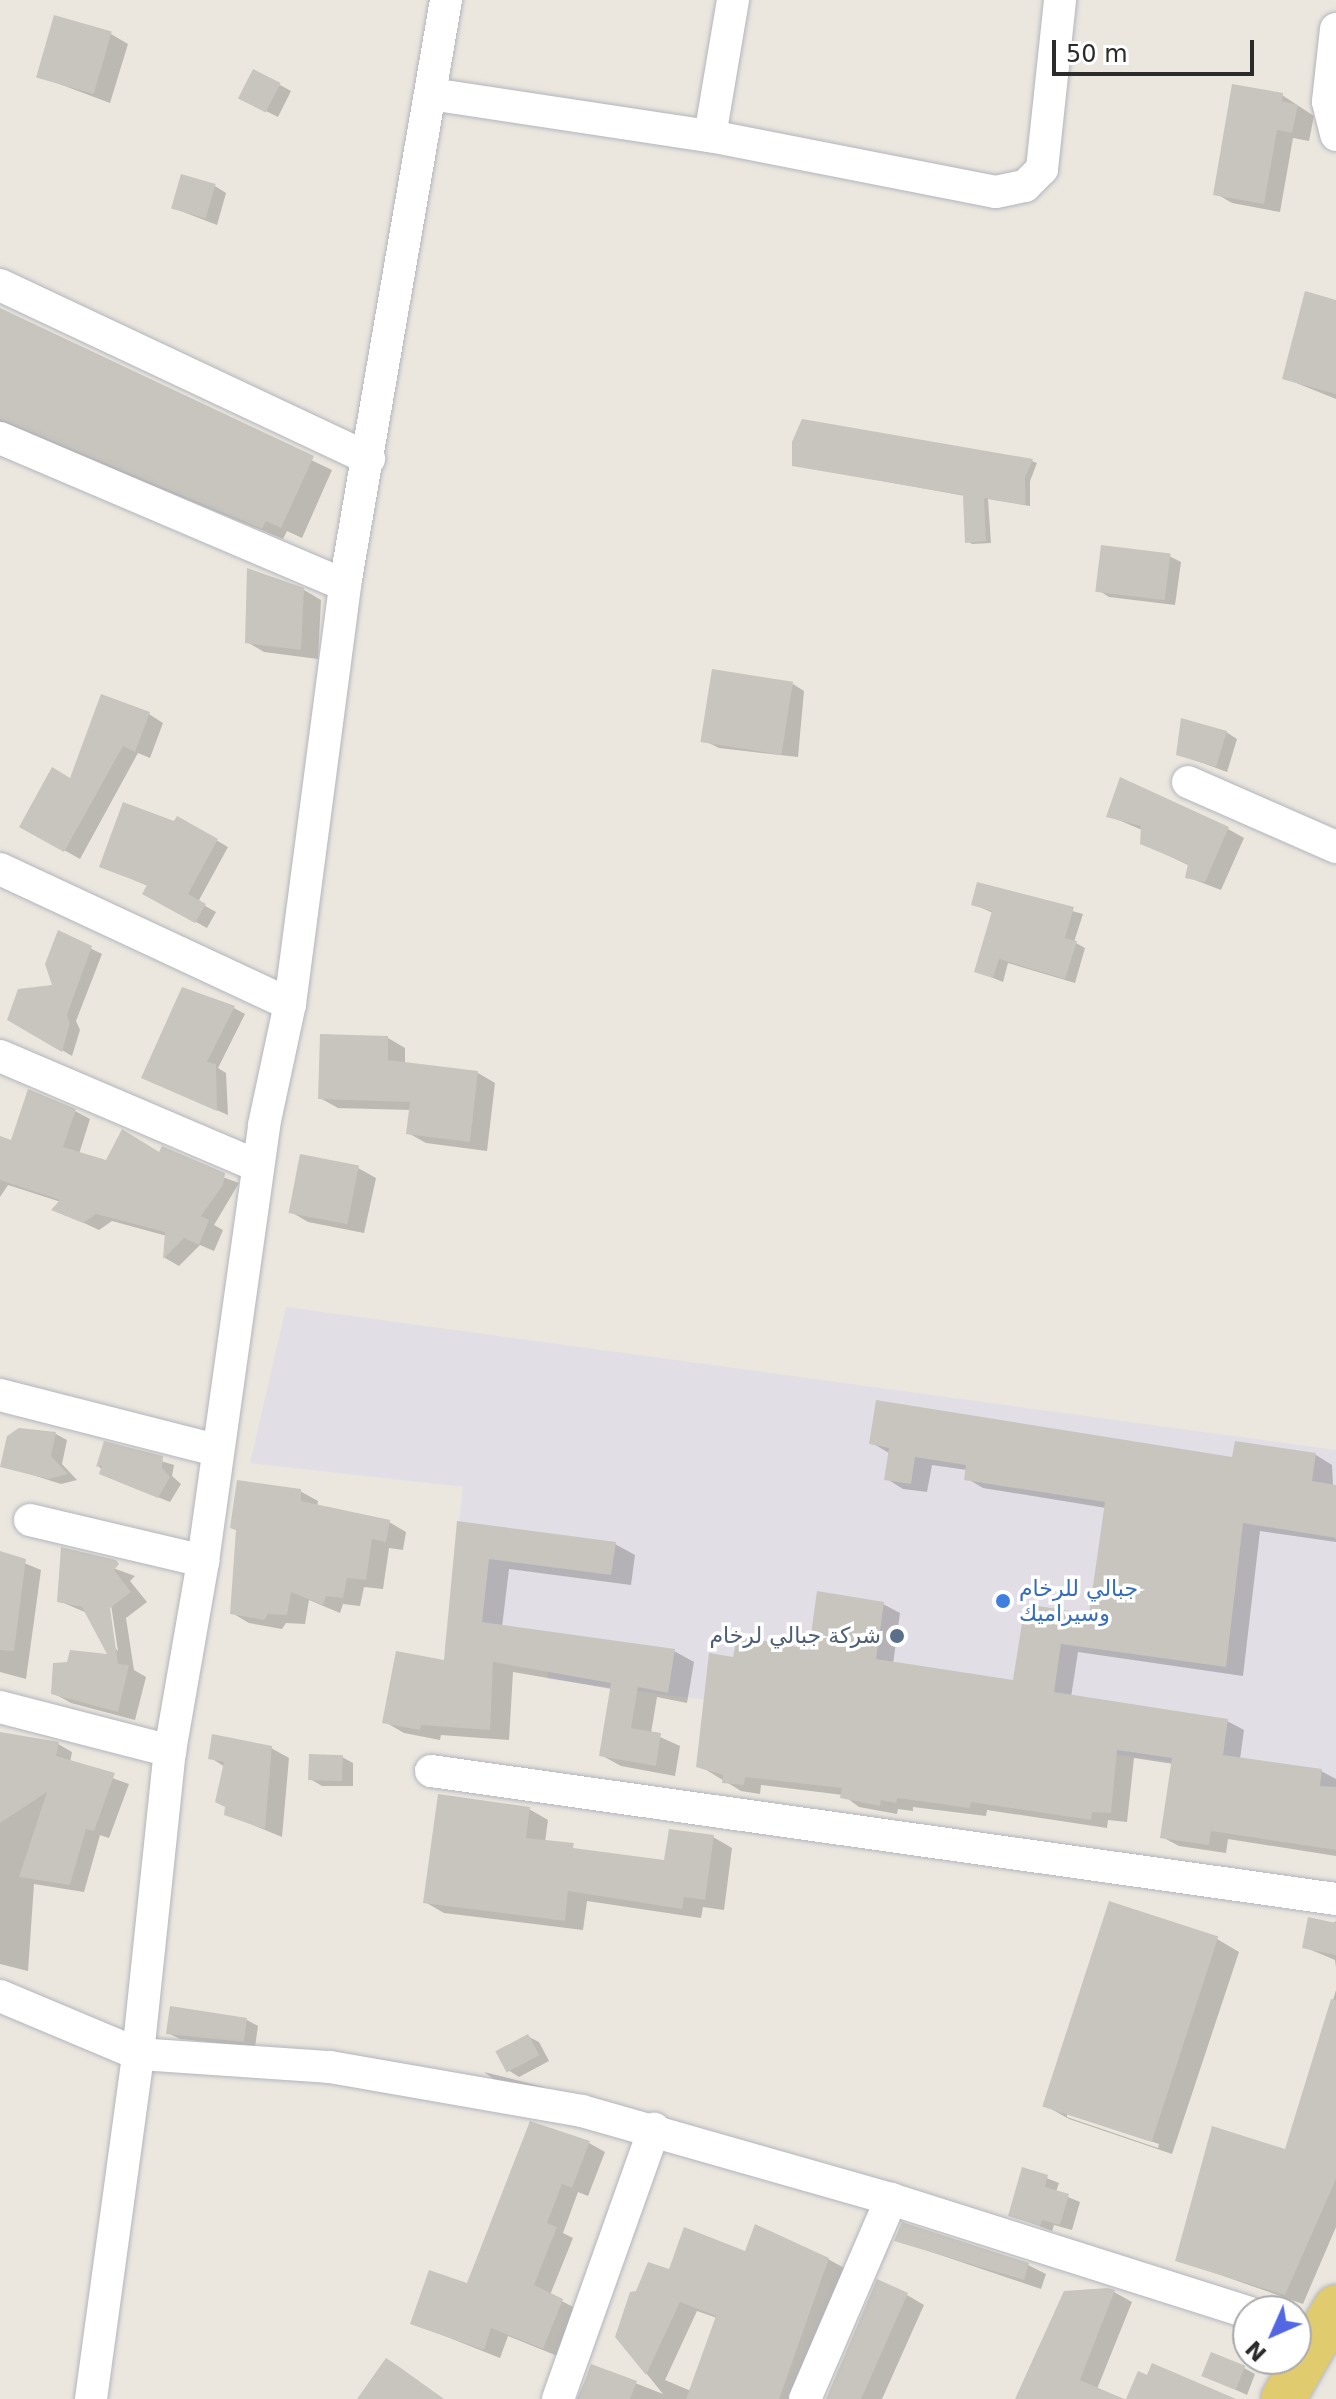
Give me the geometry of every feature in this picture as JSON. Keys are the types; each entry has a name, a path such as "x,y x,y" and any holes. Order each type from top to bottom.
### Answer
{"main road":[{"path":"1283,2399 1316,2325"}],"street":[{"path":"91,2399 138,2054 170,1751 203,1561 215,1450 258,1166 290,1004 345,585 446,0"},
{"path":"710,136 733,0"},
{"path":"431,94 710,136 996,192 1025,186 1042,169 1060,0"},
{"path":"1336,29 1328,102 1336,135"},
{"path":"0,285 369,459"},
{"path":"0,438 345,585"},
{"path":"1188,782 1336,847"},
{"path":"0,869 290,1004"},
{"path":"0,1056 258,1166"},
{"path":"0,1395 215,1450"},
{"path":"30,1520 203,1561"},
{"path":"0,1707 170,1751"},
{"path":"431,1771 1336,1899"},
{"path":"0,1996 138,2054 330,2067 582,2111 654,2129 891,2199 1232,2307"},
{"path":"558,2399 654,2129"},
{"path":"805,2399 891,2199"}],"shaded area":[{"path":"286,1307 1336,1450 1336,1796 1224,1769 548,1679 547,1667 444,1653 463,1487 250,1463"}],"building":[{"path":"54,15 112,32 94,94 36,77"},
{"path":"253,69 281,83 266,112 238,98"},
{"path":"1232,84 1283,93 1282,101 1298,105 1292,133 1277,130 1264,204 1213,195"},
{"path":"181,174 216,184 206,219 171,209"},
{"path":"1305,291 1336,300 1336,394 1282,379"},
{"path":"0,308 314,456 281,528 266,521 262,529 0,419"},
{"path":"802,419 1033,459 1025,478 1025,505 984,498 986,541 965,543 963,495 792,466 792,442"},
{"path":"1101,545 1170,554 1165,600 1095,592"},
{"path":"247,568 304,588 301,650 245,643"},
{"path":"712,669 793,682 781,755 700,742"},
{"path":"101,694 150,712 135,752 123,746 64,852 19,827 52,767 70,778"},
{"path":"1181,718 1227,731 1216,767 1176,755"},
{"path":"1120,777 1229,827 1205,882 1185,878 1188,864 1140,844 1141,826 1106,817"},
{"path":"123,802 174,821 177,816 218,839 188,894 206,904 195,923 142,894 147,885 99,867"},
{"path":"977,882 1074,907 1065,938 1077,941 1065,979 999,959 993,978 974,972 992,911 971,905"},
{"path":"58,930 92,946 67,1015 70,1023 62,1052 7,1020 18,989 52,985 45,964"},
{"path":"182,987 235,1006 207,1062 216,1064 217,1111 141,1078"},
{"path":"320,1034 388,1036 388,1060 478,1071 470,1142 406,1134 410,1102 318,1099"},
{"path":"28,1089 76,1109 63,1147 106,1160 122,1129 159,1152 162,1146 225,1173 223,1185 201,1216 209,1220 199,1245 184,1238 163,1259 165,1232 96,1214 83,1223 51,1210 60,1200 0,1180 0,1136 11,1140"},
{"path":"300,1154 359,1165 347,1224 289,1213"},
{"path":"876,1400 1232,1457 1235,1441 1316,1453 1312,1481 1336,1485 1336,1538 1243,1523 1226,1667 1061,1644 1054,1692 1228,1719 1223,1755 1322,1769 1320,1786 1336,1787 1336,1850 1211,1831 1209,1845 1160,1838 1172,1758 1117,1750 1111,1813 1092,1812 1091,1820 971,1802 970,1808 897,1798 896,1803 881,1800 880,1806 840,1798 842,1788 745,1777 744,1785 722,1783 723,1775 696,1767 709,1653 733,1657 737,1636 809,1649 817,1591 884,1602 876,1659 1013,1680 1025,1604 1089,1614 1105,1502 964,1480 966,1465 915,1457 911,1484 884,1480 889,1448 869,1444"},
{"path":"19,1428 56,1432 51,1456 68,1474 48,1479 0,1467 7,1436"},
{"path":"104,1441 163,1456 162,1468 170,1477 158,1498 99,1474 102,1465 96,1467"},
{"path":"237,1480 301,1489 301,1501 390,1520 386,1542 372,1539 366,1580 347,1578 343,1598 326,1596 323,1605 291,1592 287,1615 268,1614 264,1620 230,1614 236,1530 230,1528"},
{"path":"457,1521 616,1542 611,1575 489,1559 482,1622 675,1649 668,1693 638,1687 631,1728 661,1733 656,1766 599,1756 611,1683 493,1662 490,1730 421,1725 420,1730 382,1723 396,1651 444,1660"},
{"path":"61,1547 116,1560 119,1564 114,1570 131,1592 110,1608 118,1664 129,1665 118,1712 51,1694 53,1663 67,1662 70,1650 107,1654 82,1607 57,1602"},
{"path":"0,1551 26,1559 14,1651 0,1650"},
{"path":"0,1732 59,1742 56,1756 115,1773 94,1831 86,1829 70,1885 19,1877 47,1792 0,1823"},
{"path":"212,1734 272,1746 265,1829 224,1815 225,1807 215,1802 224,1762 208,1759"},
{"path":"309,1754 343,1755 342,1781 308,1780"},
{"path":"438,1794 530,1807 526,1838 574,1843 573,1848 664,1860 669,1829 714,1835 705,1900 684,1897 682,1909 568,1891 565,1921 423,1903"},
{"path":"1109,1901 1218,1937 1152,2142 1042,2106"},
{"path":"1308,1917 1336,1923 1336,1955 1302,1948"},
{"path":"1331,1999 1336,2000 1336,2179 1285,2295 1175,2261 1212,2126 1285,2149"},
{"path":"170,2006 247,2018 244,2042 166,2034"},
{"path":"528,2034 539,2055 507,2073 495,2051"},
{"path":"530,2121 590,2141 572,2188 562,2184 547,2223 557,2227 534,2285 563,2299 543,2349 491,2328 484,2350 410,2324 429,2270 467,2283"},
{"path":"1022,2167 1048,2175 1045,2187 1069,2194 1060,2225 1042,2220 1040,2226 1008,2216"},
{"path":"902,2222 1029,2263 1024,2280 894,2241"},
{"path":"755,2224 829,2258 779,2399 686,2399 716,2316 680,2302 646,2375 615,2337 630,2292 636,2291 648,2262 669,2269 684,2227 745,2251"},
{"path":"877,2279 908,2293 861,2399 826,2399"},
{"path":"1115,2290 1080,2380 1124,2399 1015,2399 1064,2291"},
{"path":"1211,2352 1232,2360 1232,2375 1242,2375 1236,2390 1201,2376"},
{"path":"386,2358 398,2366 444,2399 357,2399"},
{"path":"1152,2363 1236,2399 1126,2399 1138,2371 1147,2375"},
{"path":"591,2364 637,2381 630,2399 578,2399"}],"place":[{"name":"جبالي للرخام وسيراميك","path":"1003,1601"},
{"name":"شركة جبالي لرخام","path":"897,1636"}]}
